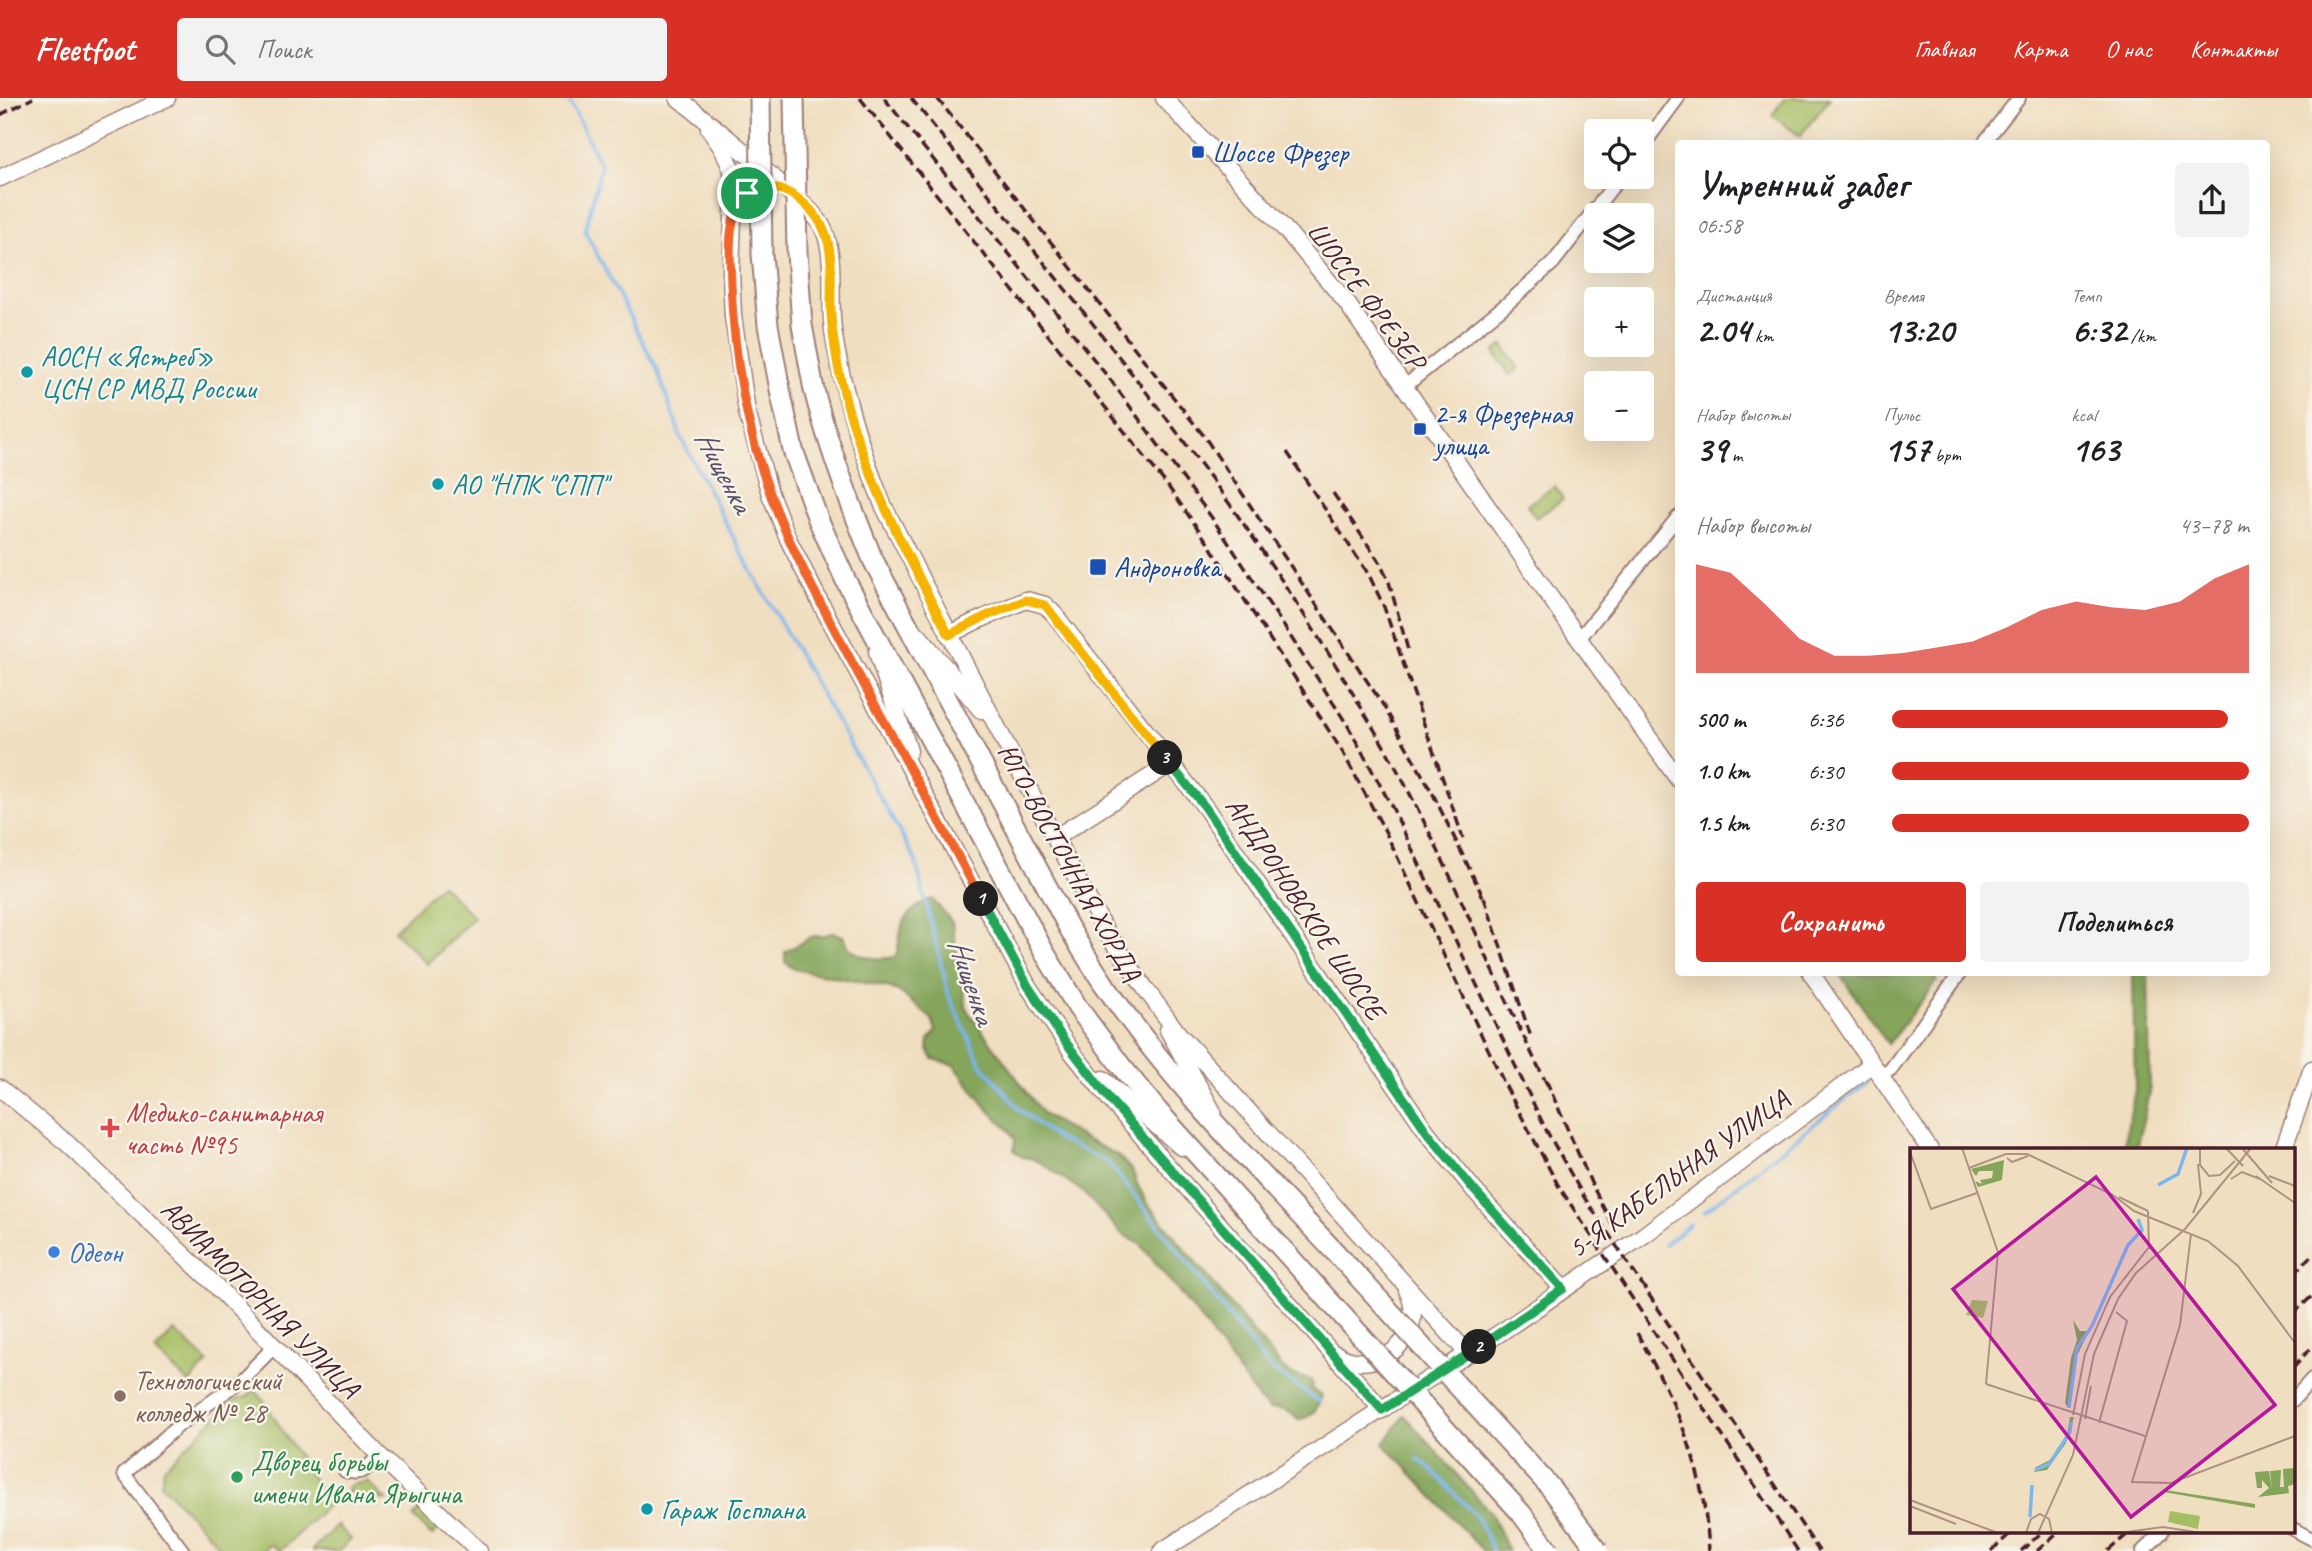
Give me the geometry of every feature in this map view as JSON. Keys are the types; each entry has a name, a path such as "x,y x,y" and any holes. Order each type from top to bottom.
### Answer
{"main road":[{"path":"760,98 762,254 768,325 780,396 793,450 818,519 867,620 1009,890 1078,1008 1121,1066 1157,1110 1521,1513 1549,1551"},
{"name":"ЮГО-ВОСТОЧНАЯ ХОРДА","path":"794,98 797,253 802,325 827,441 873,560 1069,928 1105,986 1146,1042 1222,1130 1550,1487 1598,1551"}],"street":[{"path":"0,178 167,98"},
{"path":"678,98 751,156 812,212 823,228 829,245 831,317 838,365 846,402 864,458 883,505 949,635 1105,930 1177,1032 1468,1354"},
{"name":"ШОССЕ ФРЕЗЕР","path":"1164,98 1291,236 1338,292 1675,775"},
{"path":"1654,131 1678,98"},
{"path":"1986,140 2019,98"},
{"path":"699,114 722,148 732,170 734,189 731,284 738,362 747,412 770,494 789,541 821,604 1028,986 1073,1052 1111,1101 1382,1410"},
{"path":"733,219 741,200 755,188 772,187 790,193"},
{"path":"1404,387 1553,263 1611,189"},
{"path":"1579,639 1675,521"},
{"name":"АНДРОНОВСКОЕ ШОССЕ","path":"949,635 1026,600 1045,605 1205,807 1427,1132 1474,1190 1563,1289"},
{"path":"904,617 1002,737"},
{"path":"867,620 920,786"},
{"path":"1055,838 1170,764"},
{"path":"1813,976 1929,1148"},
{"path":"1876,1071 1891,1069 1958,976"},
{"path":"1147,992 1222,1130"},
{"path":"1073,1052 1229,1190"},
{"path":"2284,1148 2312,1069"},
{"name":"5-Я КАБЕЛЬНАЯ УЛИЦА","path":"1162,1551 1468,1354 1644,1235 1876,1071"},
{"name":"АВИАМОТОРНАЯ УЛИЦА","path":"0,1088 68,1144 212,1282 379,1455 479,1551"},
{"path":"1326,1346 1348,1360 1365,1363 1382,1359 1396,1350 1407,1336 1413,1311 1410,1294 1401,1279"},
{"path":"183,1551 124,1474 171,1432 239,1382 274,1347"},
{"path":"2294,1399 2312,1379"},
{"path":"345,1471 356,1474 365,1472 379,1455"},
{"path":"2294,1530 2312,1539"},
{"path":"2143,1551 2160,1534"}],"green space":[{"path":"1785,98 1830,98 1800,136 1772,115"},
{"path":"1503,345 1519,369 1510,375 1494,352"},
{"path":"1555,486 1563,499 1536,518 1527,505"},
{"path":"441,884 474,917 427,964 394,931"},
{"path":"932,899 952,922 967,1010 1043,1114 1119,1156 1133,1172 1147,1203 1282,1367 1291,1374 1311,1380 1314,1391 1322,1395 1308,1417 1298,1420 1282,1409 1270,1409 1260,1401 1196,1313 1141,1245 1122,1234 1083,1192 1043,1164 1022,1157 1014,1150 1015,1139 1009,1130 987,1108 954,1065 933,1059 928,1050 929,1040 936,1031 932,1019 900,992 891,988 794,969 785,962 785,952 813,936 833,932 843,936 851,949 864,956 895,957 905,920 917,907"},
{"path":"1841,976 1933,976 1937,981 1888,1044"},
{"path":"2133,976 2148,976 2150,1087 2137,1148 2123,1148 2135,1090"},
{"path":"174,1331 208,1362 189,1383 155,1351"},
{"name":"Дворец борьбы имени Ивана Ярыгина","path":"252,1388 261,1397 329,1504 280,1551 270,1544 263,1551 220,1551 222,1548 161,1485 164,1468 232,1401 249,1396"},
{"path":"1404,1415 1491,1513 1508,1551 1483,1551 1384,1444"},
{"path":"367,1481 386,1500 352,1495 347,1491 350,1485"},
{"path":"423,1507 439,1523 432,1536 413,1517"},
{"path":"337,1525 351,1539 339,1551 313,1551 312,1550"}],"waterway":[{"name":"Нищенка","path":"568,98 601,166 585,231 657,369 681,438 747,563 915,859 949,996 981,1064 1019,1109 1056,1138 1108,1162 1269,1367 1320,1402"},
{"path":"1704,1212 1867,1082"},
{"path":"1664,1245 1690,1224"},
{"name":"Нищенка","path":"1417,1459 1429,1467 1477,1517 1493,1551"}],"railway":[{"path":"0,115 33,98"},
{"path":"860,98 1167,485 1208,543 1342,751 1385,831 1506,1087 1558,1185 1798,1551"},
{"path":"884,98 1112,382 1212,518 1285,628 1348,726 1392,807 1545,1128 1584,1197 1819,1551"},
{"path":"911,98 1154,403 1242,521 1293,598 1366,715 1411,795 1548,1086"},
{"path":"937,98 1204,436 1383,705 1433,794 1487,905"},
{"path":"1287,452 1369,575 1384,607 1463,838"},
{"path":"1333,493 1380,563 1389,582 1408,650"},
{"path":"1484,897 1531,1037"},
{"path":"1546,1080 1612,1224"},
{"path":"2294,1272 2312,1256"},
{"path":"2294,1313 2312,1296"},
{"path":"1637,1333 1665,1386 1695,1464 1709,1551"},
{"path":"2294,1366 2312,1347"},
{"path":"1991,1551 2010,1534"},
{"path":"2021,1551 2040,1534"},
{"path":"2037,1551 2056,1534"},
{"path":"2108,1551 2128,1534"}],"place":[{"name":"Шоссе Фрезер","path":"1198,152"},
{"name":"АОСН «Ястреб» ЦСН СР МВД России","path":"27,372"},
{"name":"2-я Фрезерная улица","path":"1420,429"},
{"name":"АО \"НПК \"СПП\"","path":"438,484"},
{"name":"Андроновка","path":"1098,567"},
{"name":"Медико-санитарная часть №95","path":"110,1128"},
{"name":"Одеон","path":"54,1252"},
{"name":"Технологический колледж № 28","path":"120,1396"},
{"name":"Дворец борьбы имени Ивана Ярыгина","path":"237,1477"},
{"name":"Гараж Госплана","path":"647,1509"}],"route":[{"path":"763,186 790,193 812,212 823,228 829,245 831,317 846,402 883,505 949,635 1026,600 1045,605 1054,614 1205,807 1427,1132 1474,1190 1563,1289 1382,1410 1111,1101 1064,1040 1028,986 821,604 789,541 770,494 747,412 738,362 731,273 733,219 737,206 747,193 763,186"}]}
